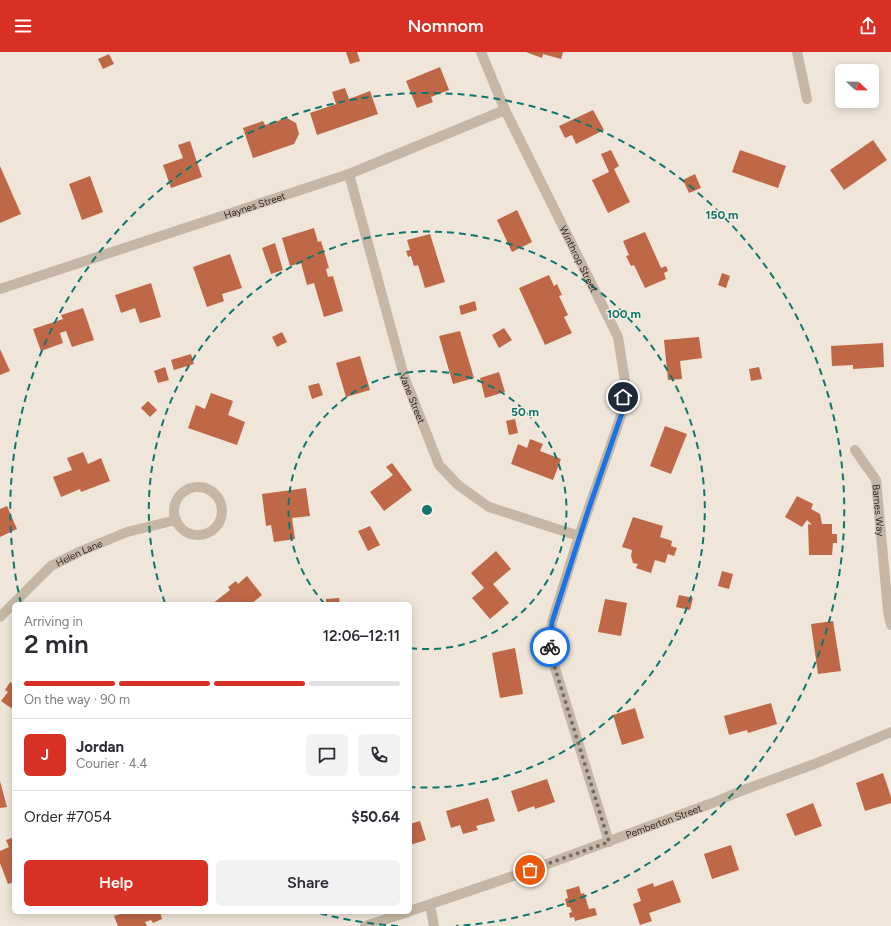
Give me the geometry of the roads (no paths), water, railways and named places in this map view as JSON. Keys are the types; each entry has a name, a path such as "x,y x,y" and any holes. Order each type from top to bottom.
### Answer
{"street":[{"name":"Winthrop Street","path":"481,52 505,110 618,338 625,381 622,413 579,536 552,622 550,652 609,842"},
{"path":"797,52 807,99"},
{"name":"Haynes Street","path":"0,289 349,174 505,110"},
{"name":"Vane Street","path":"349,174 404,376 439,465 458,485 489,507 579,536"},
{"name":"Barnes Way","path":"855,450 876,480 888,611 891,625"},
{"path":"192,487 205,487 215,493 223,508 220,523 215,529 201,535 193,535 186,532 180,527 176,520 174,512 178,496 184,490 192,487"},
{"name":"Helen Lane","path":"15,602 51,566 80,550 127,532 176,520"},
{"name":"Helen Lane","path":"0,617 12,605"},
{"name":"Pemberton Street","path":"412,911 609,842 817,763 891,732"},
{"path":"430,905 434,926"},
{"name":"Pemberton Street","path":"365,926 403,914"}]}
